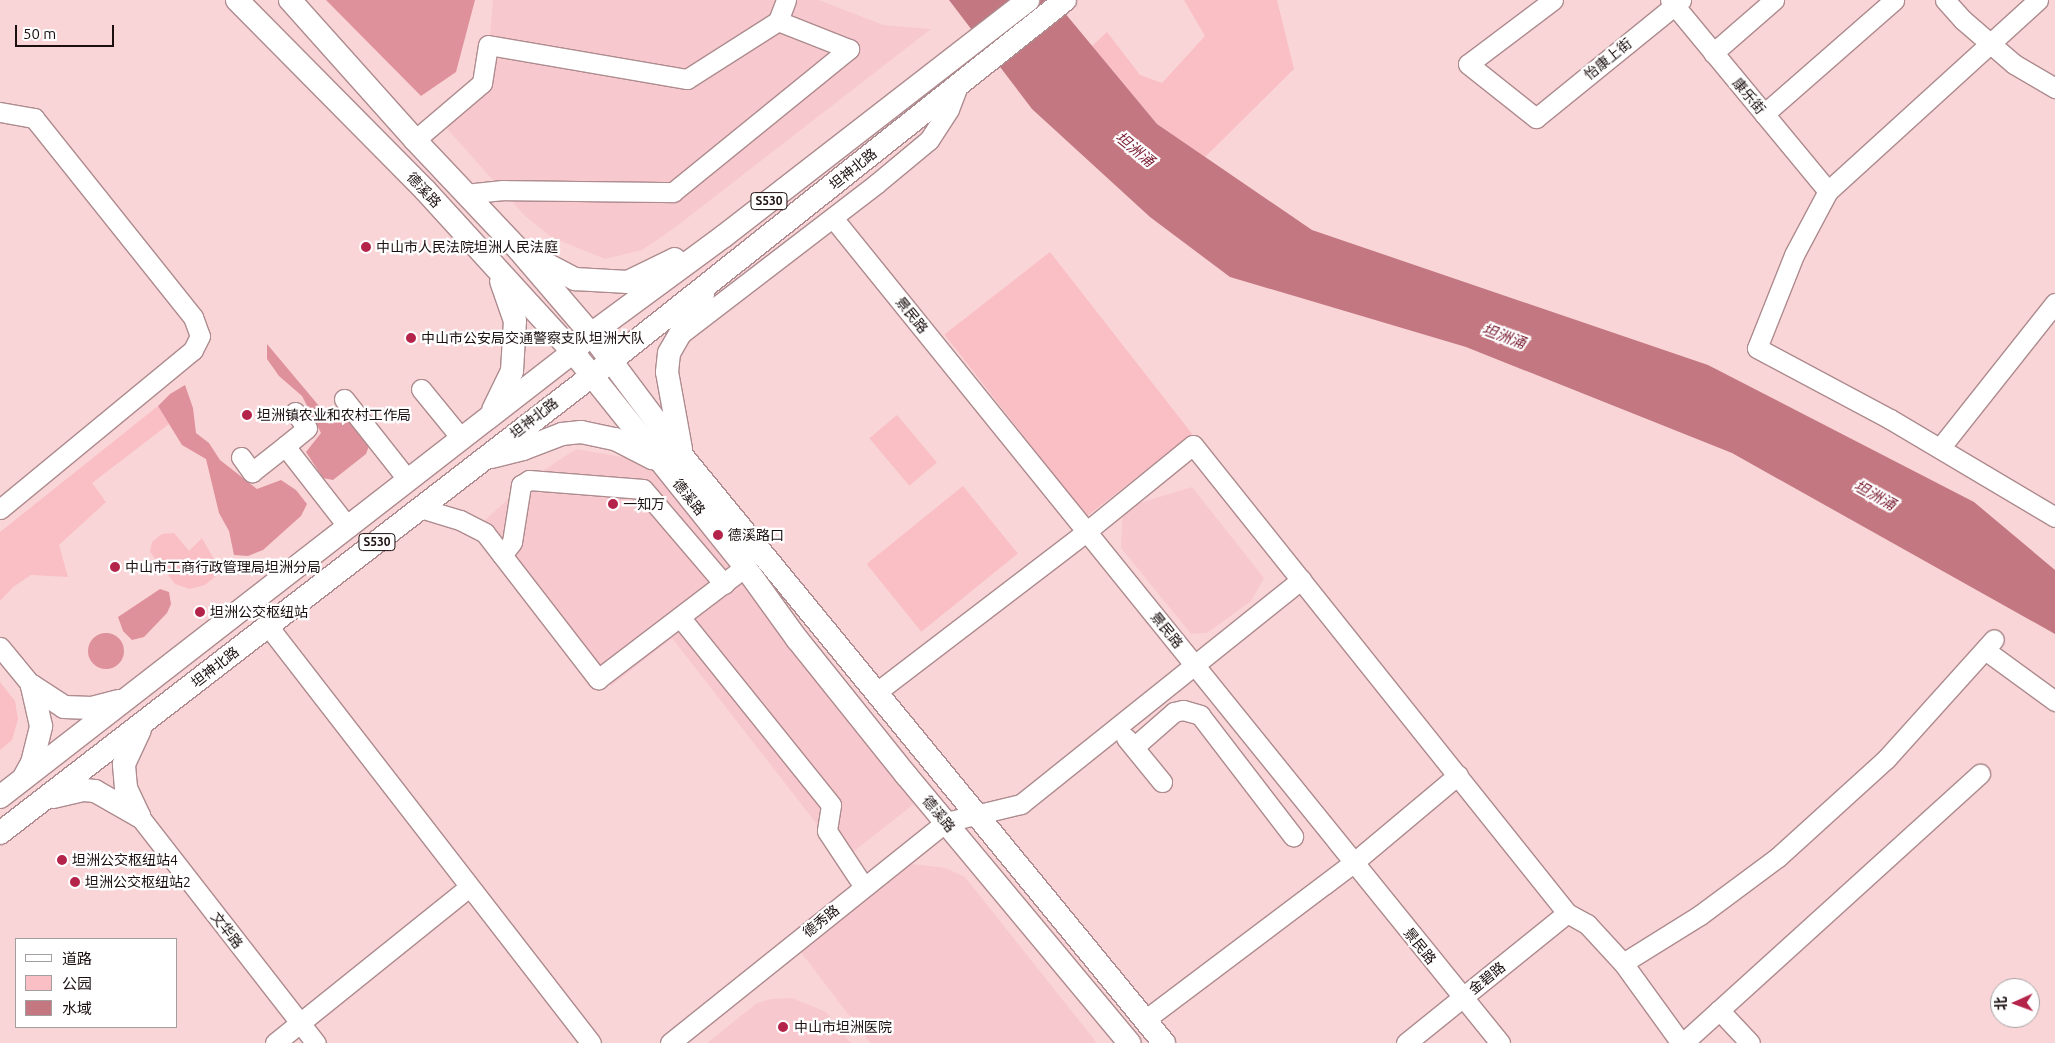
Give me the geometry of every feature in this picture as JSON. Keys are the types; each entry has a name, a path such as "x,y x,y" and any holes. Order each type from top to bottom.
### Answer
{"main road":[{"name":"德溪路","path":"237,0 425,190 498,273 675,464 878,691 979,814 999,846 1164,1043"},
{"name":"德溪路","path":"290,0 415,140 519,250 591,334 611,361 675,464 797,639 1129,1043"},
{"name":"坦神北路","path":"0,797 573,352 591,334 724,236 1028,0"},
{"name":"坦神北路","path":"0,833 482,458 591,374 611,361 1065,0"},
{"path":"519,250 575,279 628,282 724,236"},
{"path":"490,416 512,371 515,321 498,273"},
{"path":"482,458 523,449 562,434 581,432 630,445 675,464 667,372 669,353 710,282"},
{"path":"32,686 64,707 80,709 107,706 131,696"},
{"path":"23,780 32,764 41,726 32,686"},
{"path":"139,816 126,788 124,764 143,723"},
{"path":"42,801 69,792 95,791 139,816"}],"street":[{"path":"415,140 482,83 488,45 688,79 778,21 786,0"},
{"name":"怡康上街","path":"1553,0 1468,64 1536,118 1675,2"},
{"path":"1713,53 1774,0"},
{"path":"1764,114 1894,0"},
{"path":"1945,0 1989,43 2014,64 2055,88"},
{"path":"2038,0 1828,191 1794,255 1757,348 1940,448 2055,517"},
{"name":"康乐街","path":"1675,2 1713,53 1828,191"},
{"path":"465,194 503,190 673,192 849,49 778,21"},
{"path":"677,337 833,218 929,140 949,109 958,84"},
{"path":"0,112 34,118 193,317 200,336 193,350 0,509"},
{"name":"景民路","path":"833,218 1500,1043"},
{"path":"1940,448 2055,303"},
{"path":"421,389 461,438"},
{"path":"344,400 408,480"},
{"path":"241,457 252,472 307,428 295,412"},
{"path":"878,691 1087,531 1193,445 1567,913 1587,924 1622,963 1682,1043 1980,774"},
{"path":"285,446 348,526"},
{"path":"502,554 512,542 522,485 529,480 643,489 724,584"},
{"path":"420,508 460,520 485,533 598,678 746,567"},
{"name":"德秀路","path":"670,1043 946,822 1021,804 1196,666 1301,580"},
{"path":"680,617 831,805 827,831 864,887"},
{"path":"268,626 468,888 591,1043"},
{"path":"1622,963 1700,915 1778,857 1886,758 1989,644 2055,701"},
{"path":"0,647 32,686"},
{"path":"1134,747 1174,712 1194,711 1200,715 1293,836"},
{"path":"1118,727 1162,782"},
{"path":"1242,769 1264,751"},
{"path":"1146,1020 1353,862 1458,775"},
{"name":"文华路","path":"139,816 316,1043"},
{"path":"275,1043 468,888"},
{"name":"金碧路","path":"1406,1043 1567,913"},
{"path":"1719,1010 1750,1043"}],"shaded area":[{"path":"326,0 475,0 456,72 421,96"},
{"path":"493,0 819,0 883,25 931,29 673,229 642,250 605,259 551,237 524,215 441,122 486,79"},
{"path":"267,344 330,419 345,413 369,446 366,454 333,480 323,478 306,452 321,433 302,396 279,376 267,359"},
{"path":"185,385 193,408 196,433 209,443 220,460 257,489 281,480 296,490 307,504 301,516 263,550 248,556 234,555 229,531 219,513 206,459 182,445 158,406 170,394"},
{"path":"576,449 646,461 914,804 844,859 672,638 611,686 483,522 529,480"},
{"path":"1192,487 1264,578 1251,601 1207,633 1191,634 1121,548 1123,508"},
{"path":"160,589 169,592 171,604 167,613 144,637 132,640 123,631 118,617"},
{"path":"106,633 113,634 119,638 123,644 123,658 119,664 113,668 106,669 99,668 93,664 89,658 88,651 89,644 93,638 99,634"},
{"path":"895,862 946,868 965,877 1097,1043 870,1043 794,943"},
{"name":"中山市坦洲医院","path":"792,998 826,1012 851,1043 707,1043 757,1003 771,999"}],"green space":[{"path":"1184,0 1277,0 1294,69 1205,157 1157,124 1092,46 1107,32 1140,75 1162,83 1205,36"},
{"path":"1050,252 1192,434 1087,517 944,334"},
{"path":"158,406 169,424 92,483 106,502 59,545 68,577 31,575 13,587 0,601 0,532"},
{"path":"897,415 937,462 909,486 869,438"},
{"path":"963,486 1018,554 921,632 867,564"},
{"path":"174,533 189,551 202,538 221,572 205,585 190,589 175,584 150,552 152,542 162,534"},
{"path":"0,682 15,701 18,719 12,740 0,750"}],"water":[{"name":"坦洲涌","path":"949,0 1054,0 1157,124 1312,230 1708,365 1974,502 2055,570 2055,634 1732,453 1466,347 1230,277 1150,217 1032,109"}],"place":[{"name":"中山市人民法院坦洲人民法庭","path":"366,247"},
{"name":"中山市公安局交通警察支队坦洲大队","path":"411,338"},
{"name":"坦洲镇农业和农村工作局","path":"247,415"},
{"name":"一知万","path":"613,504"},
{"name":"德溪路口","path":"718,535"},
{"name":"中山市工商行政管理局坦洲分局","path":"115,567"},
{"name":"坦洲公交枢纽站","path":"200,612"},
{"name":"坦洲公交枢纽站4","path":"62,860"},
{"name":"坦洲公交枢纽站2","path":"75,882"},
{"name":"中山市坦洲医院","path":"783,1027"}]}
